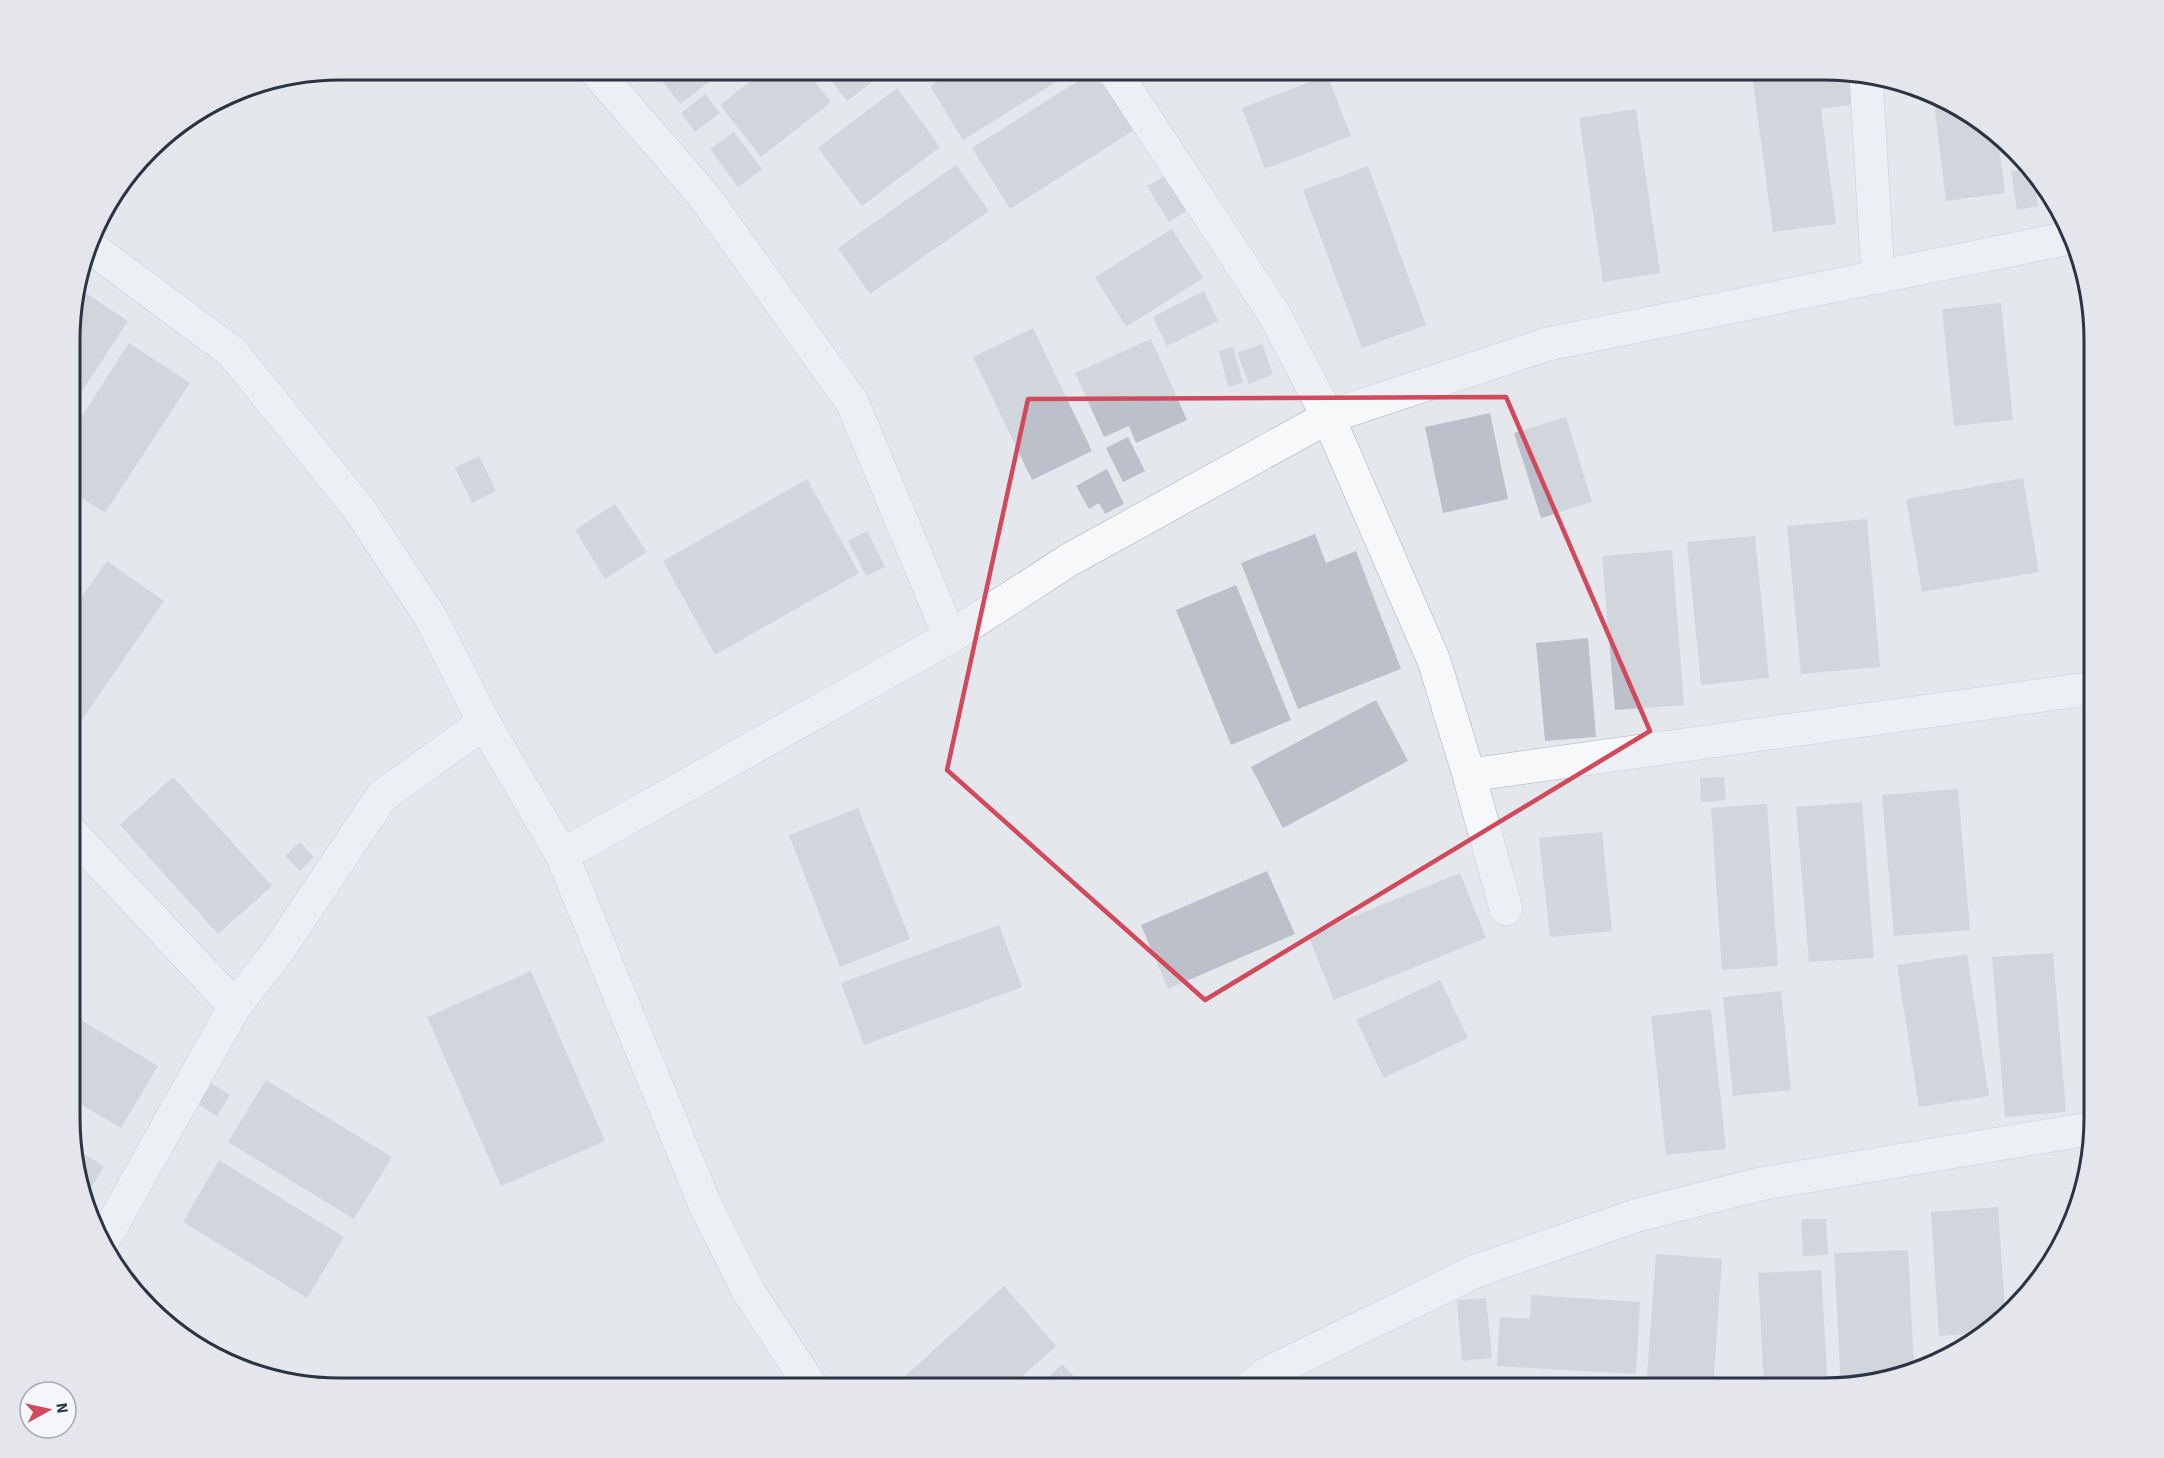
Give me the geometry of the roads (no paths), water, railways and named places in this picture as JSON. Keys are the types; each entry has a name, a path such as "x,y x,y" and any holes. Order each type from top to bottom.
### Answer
{"street":[{"path":"604,80 704,196 852,402 950,638"},
{"path":"1120,80 1276,317 1328,417 1434,662 1470,775 1506,909"},
{"path":"1866,83 1878,278"},
{"path":"562,855 950,638 1069,560 1328,417 1548,344 2065,239"},
{"path":"95,250 232,352 359,509 430,616 484,723 562,855 704,1202 750,1294 806,1378"},
{"path":"1470,775 2084,689"},
{"path":"107,1235 235,1006 278,951 382,796 484,723"},
{"path":"80,842 235,1006"},
{"path":"1262,1378 1476,1271 1638,1215 1760,1184 2084,1130"}]}
